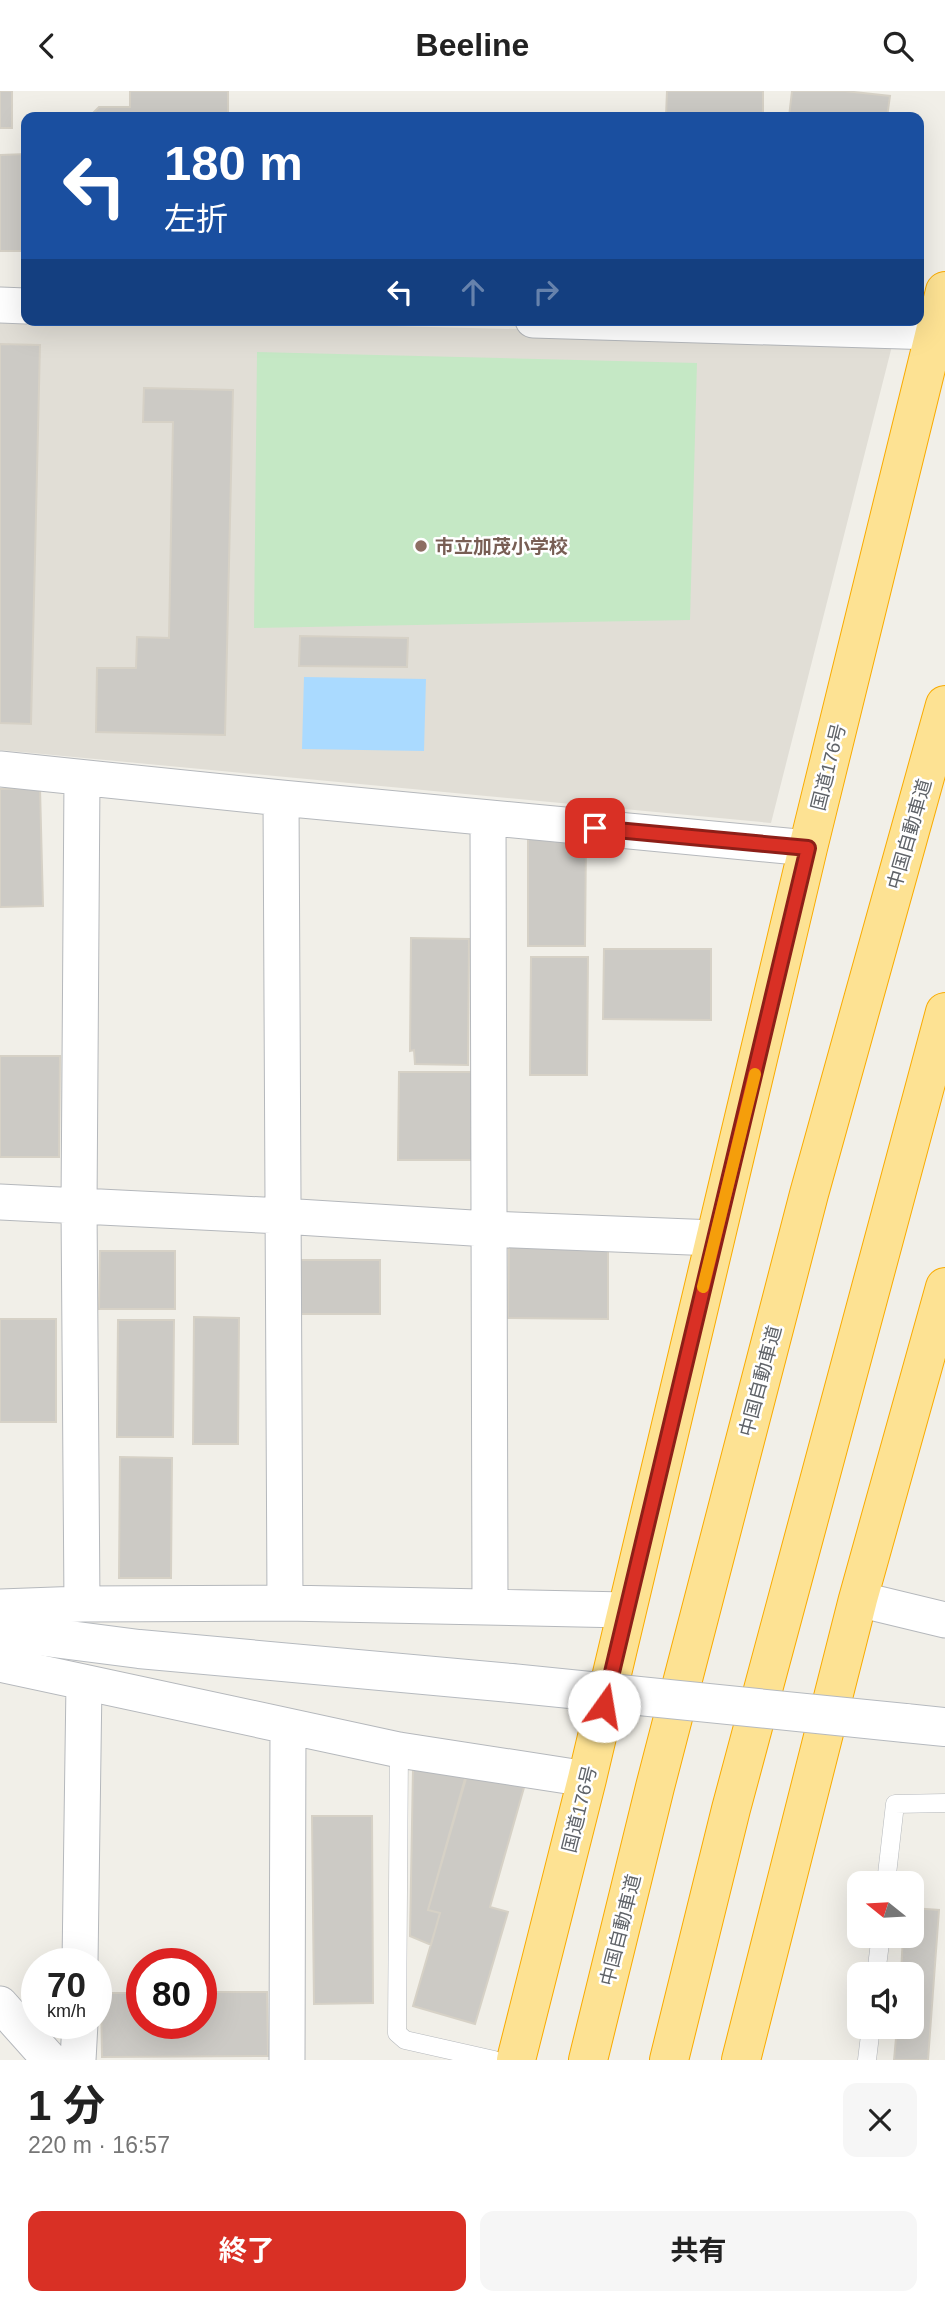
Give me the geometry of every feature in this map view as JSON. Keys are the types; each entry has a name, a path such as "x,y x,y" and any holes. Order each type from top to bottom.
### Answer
{"highway":[{"name":"国道176号","path":"516,2060 587,1779 808,848 945,291"},
{"name":"中国自動車道","path":"588,2060 655,1787 808,1194 945,705"},
{"path":"669,2060 735,1796 945,1012"},
{"path":"741,2060 858,1599 945,1287"}],"street":[{"path":"0,305 21,306"},
{"path":"734,326 935,332"},
{"path":"0,769 808,848"},
{"path":"82,778 79,1207 82,1604"},
{"path":"281,798 285,1603"},
{"path":"488,818 490,1607"},
{"path":"0,1202 488,1229 715,1238"},
{"path":"858,1599 945,1621"},
{"path":"0,1607 285,1603 626,1610"},
{"path":"0,1631 139,1649 945,1727"},
{"path":"0,1664 399,1750 587,1779"},
{"path":"80,1948 84,1683"},
{"path":"287,2060 288,1727"},
{"path":"0,2004 50,2060"},
{"path":"78,2060 79,2039"}],"lane":[{"path":"399,1750 397,2033 405,2040 494,2060"},
{"path":"887,1871 895,1804 945,1803"},
{"path":"867,2060 869,2039"}],"shaded area":[{"name":"市立加茂小学校","path":"0,317 21,319 21,326 393,326 879,338 893,342 771,823 0,750"}],"green space":[{"path":"257,352 697,363 690,620 254,628"}],"water":[{"path":"304,677 426,679 424,751 302,749"}],"building":[{"path":"0,91 12,91 12,128 0,128"},
{"path":"130,91 228,91 228,112 94,112 99,107 130,107"},
{"path":"667,91 763,91 763,112 666,112"},
{"path":"792,91 845,91 890,96 888,112 790,112"},
{"path":"21,154 21,251 0,251 0,155"},
{"path":"0,344 40,345 31,724 0,723"},
{"path":"144,388 233,390 225,735 96,732 97,668 136,668 137,637 169,638 173,422 143,422"},
{"path":"300,636 408,638 407,667 299,666"},
{"path":"40,788 43,906 0,907 0,789"},
{"path":"528,835 586,836 585,946 528,946"},
{"path":"411,938 469,939 468,1065 415,1064 414,1050 410,1051"},
{"path":"604,949 711,949 711,1020 603,1019"},
{"path":"531,957 588,957 587,1075 530,1075"},
{"path":"0,1056 60,1056 59,1157 0,1157"},
{"path":"399,1072 478,1072 478,1160 398,1160"},
{"path":"509,1243 608,1243 608,1319 508,1318"},
{"path":"100,1251 175,1251 175,1309 99,1309"},
{"path":"301,1260 380,1260 380,1314 301,1314"},
{"path":"194,1317 239,1318 238,1444 193,1444"},
{"path":"0,1319 56,1319 56,1422 0,1422"},
{"path":"118,1320 174,1320 173,1437 117,1437"},
{"path":"120,1457 172,1458 171,1578 119,1578"},
{"path":"413,1768 467,1775 428,1910 440,1913 431,1945 410,1936"},
{"path":"468,1768 525,1784 490,1907 508,1912 475,2024 413,2006 440,1913 428,1910"},
{"path":"312,1816 372,1816 373,2003 314,2004"},
{"path":"924,1909 939,1910 928,2060 894,2060 896,2039 924,2039 924,1962 902,1962 902,1948 924,1948"},
{"path":"217,1992 267,1992 268,2056 102,2057 102,2039 112,2039 112,1993 126,1993 126,2039 217,2039"}],"slow traffic":[{"path":"703,1287 755,1074"}],"place":[{"name":"市立加茂小学校","path":"421,546"}],"route":[{"path":"595,828 808,848 604,1706"}]}
